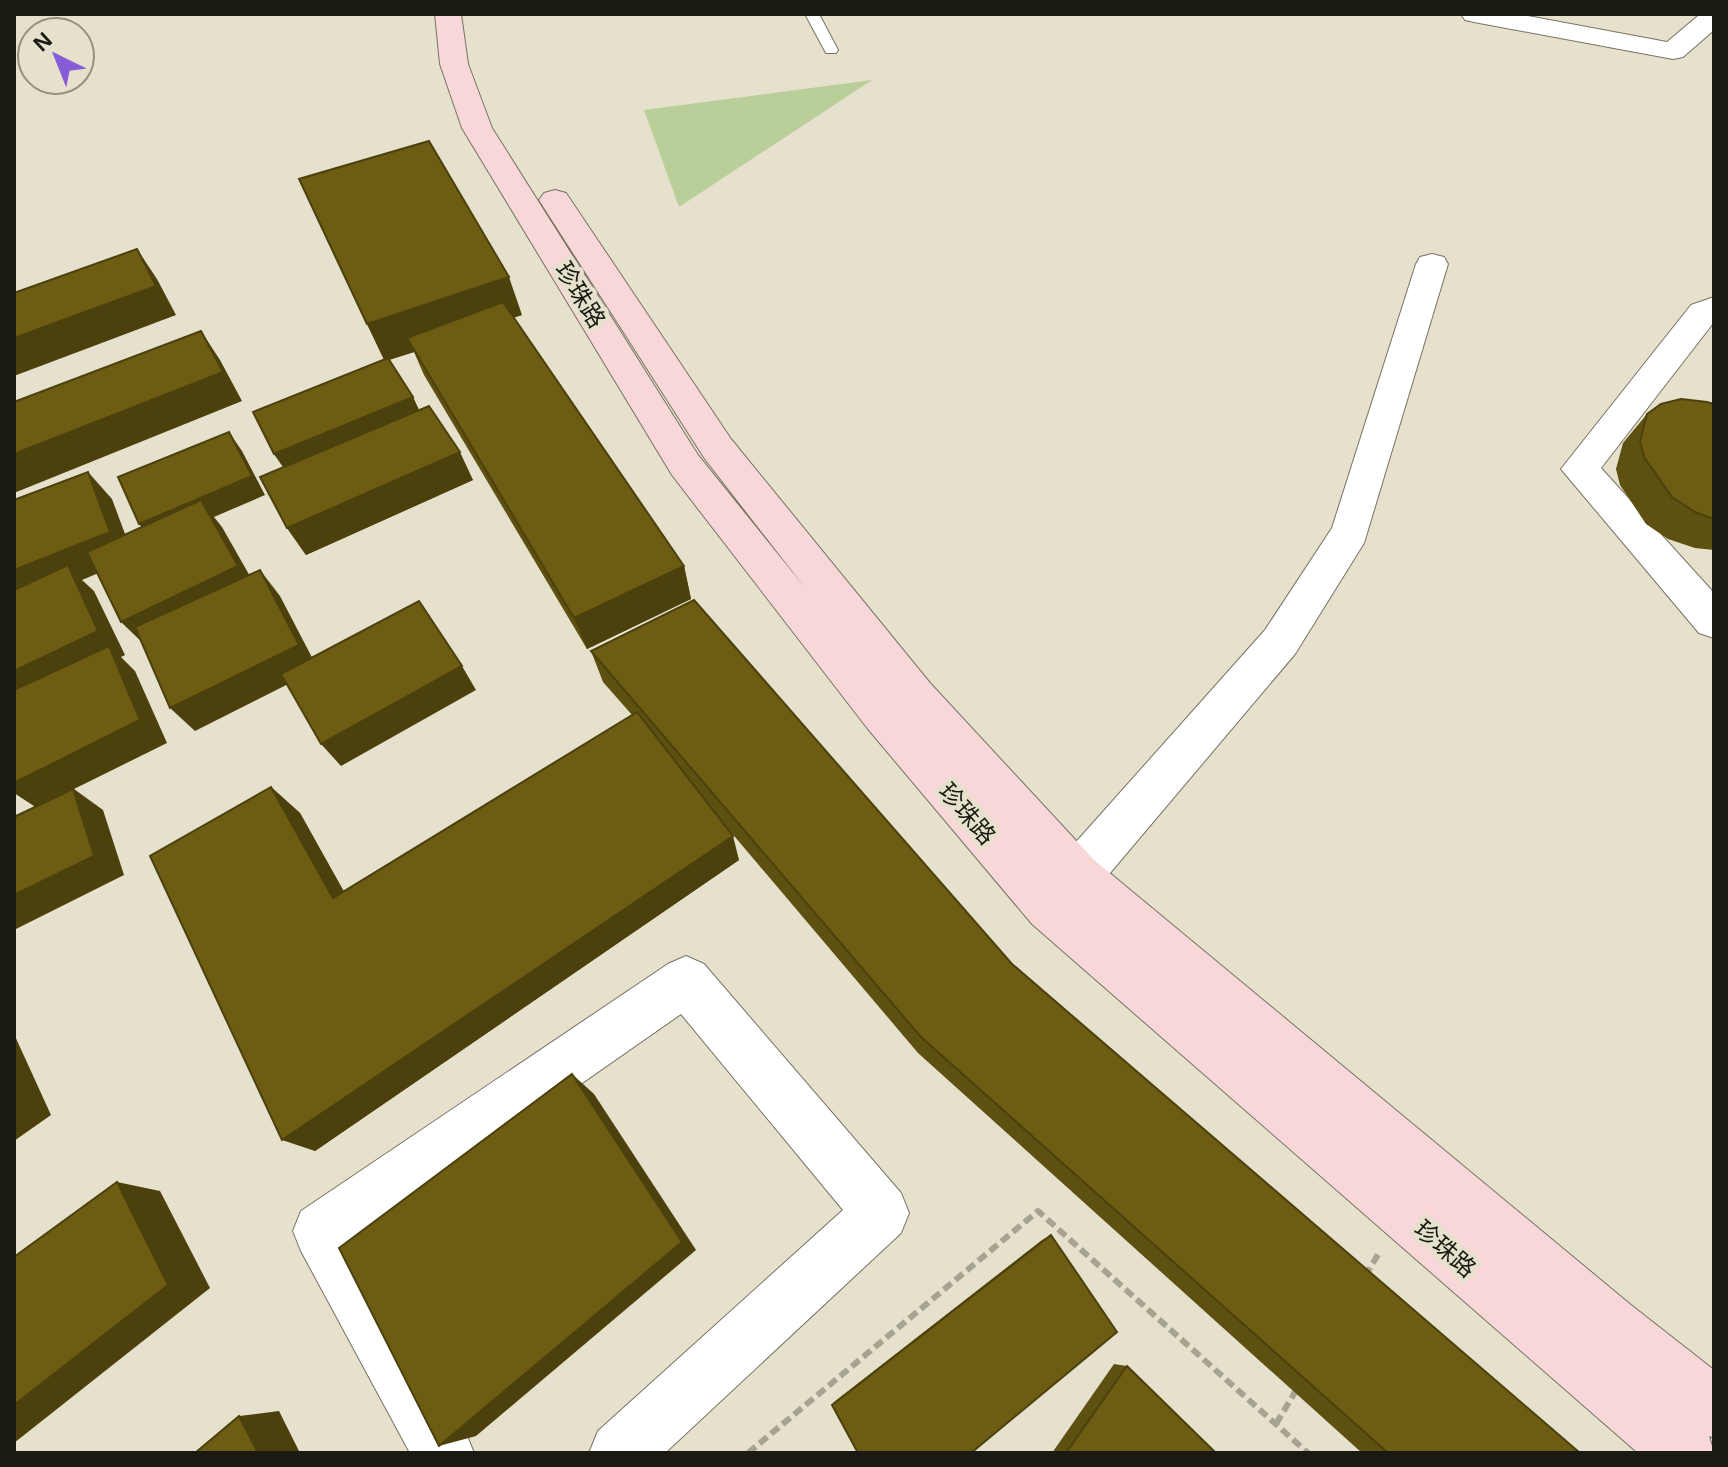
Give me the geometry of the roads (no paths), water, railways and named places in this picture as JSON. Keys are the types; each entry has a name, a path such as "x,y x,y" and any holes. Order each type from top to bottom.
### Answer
{"main road":[{"name":"珍珠路","path":"448,14 454,64 477,128 685,465 864,693 1049,908 1403,1213 1664,1446"},
{"name":"珍珠路","path":"473,14 481,59 505,121 718,449 915,696 1077,876 1610,1326 1714,1408"}],"street":[{"path":"1474,14 1673,51 1712,20"},
{"path":"1077,876 1280,642 1350,532 1432,264"},
{"path":"1714,308 1703,313 1580,469 1714,621"},
{"path":"443,1453 321,1231 686,981 881,1213 620,1453"}],"lane":[{"path":"812,14 831,50"}]}
